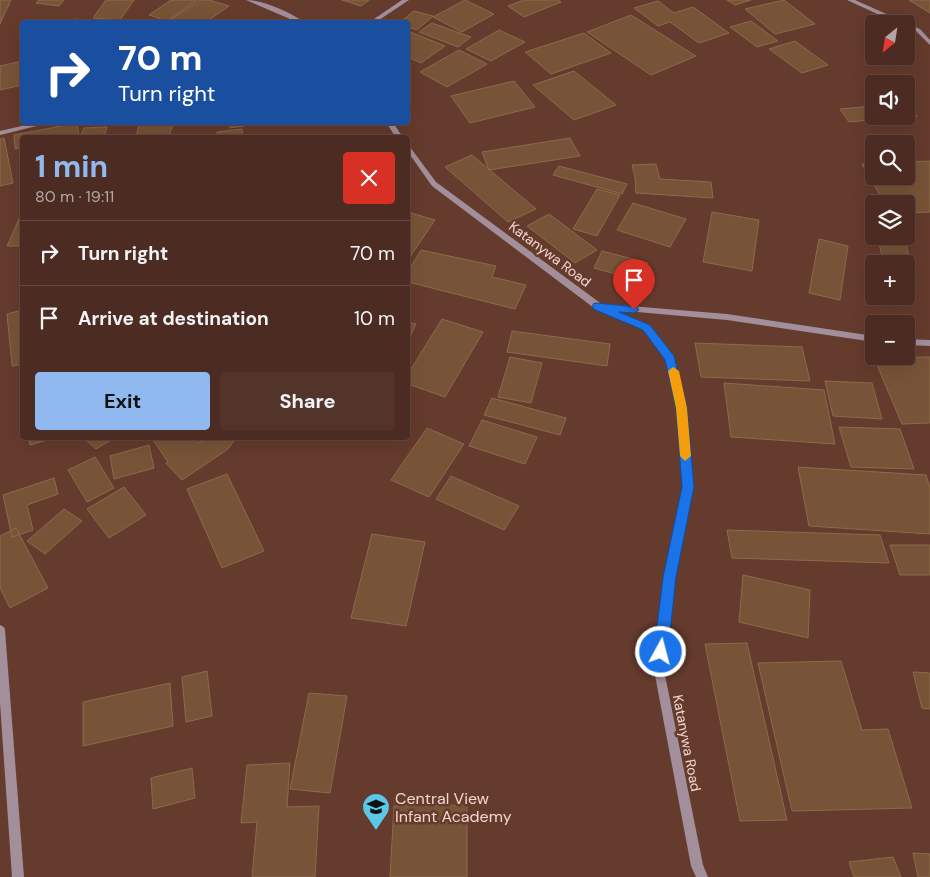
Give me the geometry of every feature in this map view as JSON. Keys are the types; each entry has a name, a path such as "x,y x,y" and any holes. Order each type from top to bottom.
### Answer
{"street":[{"path":"249,0 297,20"},
{"path":"376,20 406,0"},
{"path":"850,0 884,15"},
{"path":"915,29 930,43"},
{"path":"0,133 36,125"},
{"name":"Katanywa Road","path":"410,151 434,184 596,306 646,328 670,359 681,408 688,487 670,577 659,670 697,866 702,877"},
{"path":"596,306 727,317 865,338"},
{"path":"915,342 930,343"},
{"path":"0,630 18,877"}],"building":[{"path":"0,0 11,0 0,24"},
{"path":"39,0 64,0 59,6 36,3"},
{"path":"106,0 134,0 120,20 93,18"},
{"path":"171,0 197,0 168,20 149,15"},
{"path":"200,0 209,0 229,6 209,20 170,20"},
{"path":"342,0 369,0 361,6"},
{"path":"465,0 494,14 462,32 433,17"},
{"path":"524,0 558,0 561,2 524,17 508,6"},
{"path":"727,0 751,0 735,5"},
{"path":"784,0 815,24 775,34 745,9"},
{"path":"909,0 930,0 930,13"},
{"path":"658,1 674,13 693,7 729,33 699,43 670,22 658,26 634,8"},
{"path":"414,11 433,16 417,30 410,28 410,20 403,20"},
{"path":"631,15 696,56 651,75 587,32"},
{"path":"751,21 778,41 757,47 730,27"},
{"path":"432,23 471,37 458,47 419,32"},
{"path":"499,30 525,42 491,61 466,49"},
{"path":"410,32 445,46 421,63 410,58"},
{"path":"584,33 611,53 551,74 525,52"},
{"path":"795,41 828,65 802,73 769,49"},
{"path":"459,50 487,64 447,87 420,72"},
{"path":"20,61 20,85 0,90 0,66"},
{"path":"574,71 616,105 574,120 533,85"},
{"path":"514,81 535,107 470,123 451,96"},
{"path":"865,107 865,121 849,122 840,109"},
{"path":"66,125 77,125 79,135 20,135 20,148 15,149 14,135"},
{"path":"139,125 172,125 170,135 137,135"},
{"path":"230,125 250,125 230,128"},
{"path":"107,127 105,135 81,135 84,128"},
{"path":"242,129 243,135 217,135 217,132"},
{"path":"4,138 13,183 0,186 0,139"},
{"path":"570,138 580,156 489,170 482,152"},
{"path":"472,155 536,209 508,222 445,167"},
{"path":"930,161 930,212 915,213 915,195 880,195 874,185 915,185 915,162"},
{"path":"656,164 660,179 711,182 713,198 636,193 632,165"},
{"path":"559,166 627,184 622,194 553,175"},
{"path":"597,189 620,195 597,236 573,229"},
{"path":"633,203 686,219 670,247 617,230"},
{"path":"712,212 759,220 752,271 703,262"},
{"path":"410,213 435,220 410,257"},
{"path":"549,214 597,250 575,263 527,226"},
{"path":"20,217 20,246 7,246"},
{"path":"819,239 848,246 840,300 809,293"},
{"path":"879,245 906,245 909,255 882,255"},
{"path":"421,250 496,266 492,277 526,285 515,309 410,283 410,268"},
{"path":"602,251 648,263 640,281 594,268"},
{"path":"20,311 20,364 12,366 7,314"},
{"path":"442,319 483,332 445,397 410,385 410,371"},
{"path":"410,322 416,324 410,337"},
{"path":"512,331 610,344 607,366 507,352"},
{"path":"695,343 802,347 810,381 701,377"},
{"path":"510,357 542,363 531,403 498,397"},
{"path":"915,357 930,357 930,423 902,424 877,365 915,365"},
{"path":"825,381 872,383 882,419 833,416"},
{"path":"724,383 824,390 835,444 731,437"},
{"path":"492,398 566,418 560,435 484,415"},
{"path":"482,420 537,437 525,464 469,446"},
{"path":"839,427 900,429 914,469 851,467"},
{"path":"427,428 464,444 429,497 391,480"},
{"path":"29,440 47,440 30,445"},
{"path":"86,440 111,440 96,449"},
{"path":"153,440 196,440 199,443 204,440 235,440 228,449 182,480 166,463 168,462"},
{"path":"149,445 154,468 114,479 110,456"},
{"path":"95,457 114,488 87,502 68,470"},
{"path":"798,467 926,475 930,488 930,534 809,526"},
{"path":"227,474 264,551 222,568 187,489"},
{"path":"451,476 519,506 504,530 436,499"},
{"path":"54,478 58,494 27,505 33,530 12,537 3,495"},
{"path":"124,487 146,515 109,538 87,509"},
{"path":"64,509 82,521 45,554 27,541"},
{"path":"16,528 48,588 10,608 0,588 0,536"},
{"path":"727,530 880,535 889,563 732,558"},
{"path":"372,534 425,542 406,626 351,618"},
{"path":"890,545 930,545 930,575 900,575"},
{"path":"743,575 810,590 808,638 739,622"},
{"path":"747,643 787,820 740,821 705,644"},
{"path":"841,661 862,730 888,729 912,808 792,811 758,663"},
{"path":"207,671 212,716 186,722 182,677"},
{"path":"913,672 930,673 930,709 922,708"},
{"path":"170,683 173,726 83,746 83,702"},
{"path":"309,693 347,696 330,793 290,789"},
{"path":"290,763 287,807 319,806 315,877 252,877 257,822 241,823 247,765"},
{"path":"192,768 195,798 153,809 151,778"},
{"path":"467,805 467,877 390,877 394,806"},
{"path":"913,853 930,854 930,877 918,877"},
{"path":"893,857 901,877 854,877 849,862"}],"slow traffic":[{"path":"673,371 681,408 685,456"}],"place":[{"name":"Central View Infant Academy","path":"376,831"}],"route":[{"path":"634,310 596,306 646,328 670,359 681,408 688,487 670,577 661,652"}]}
